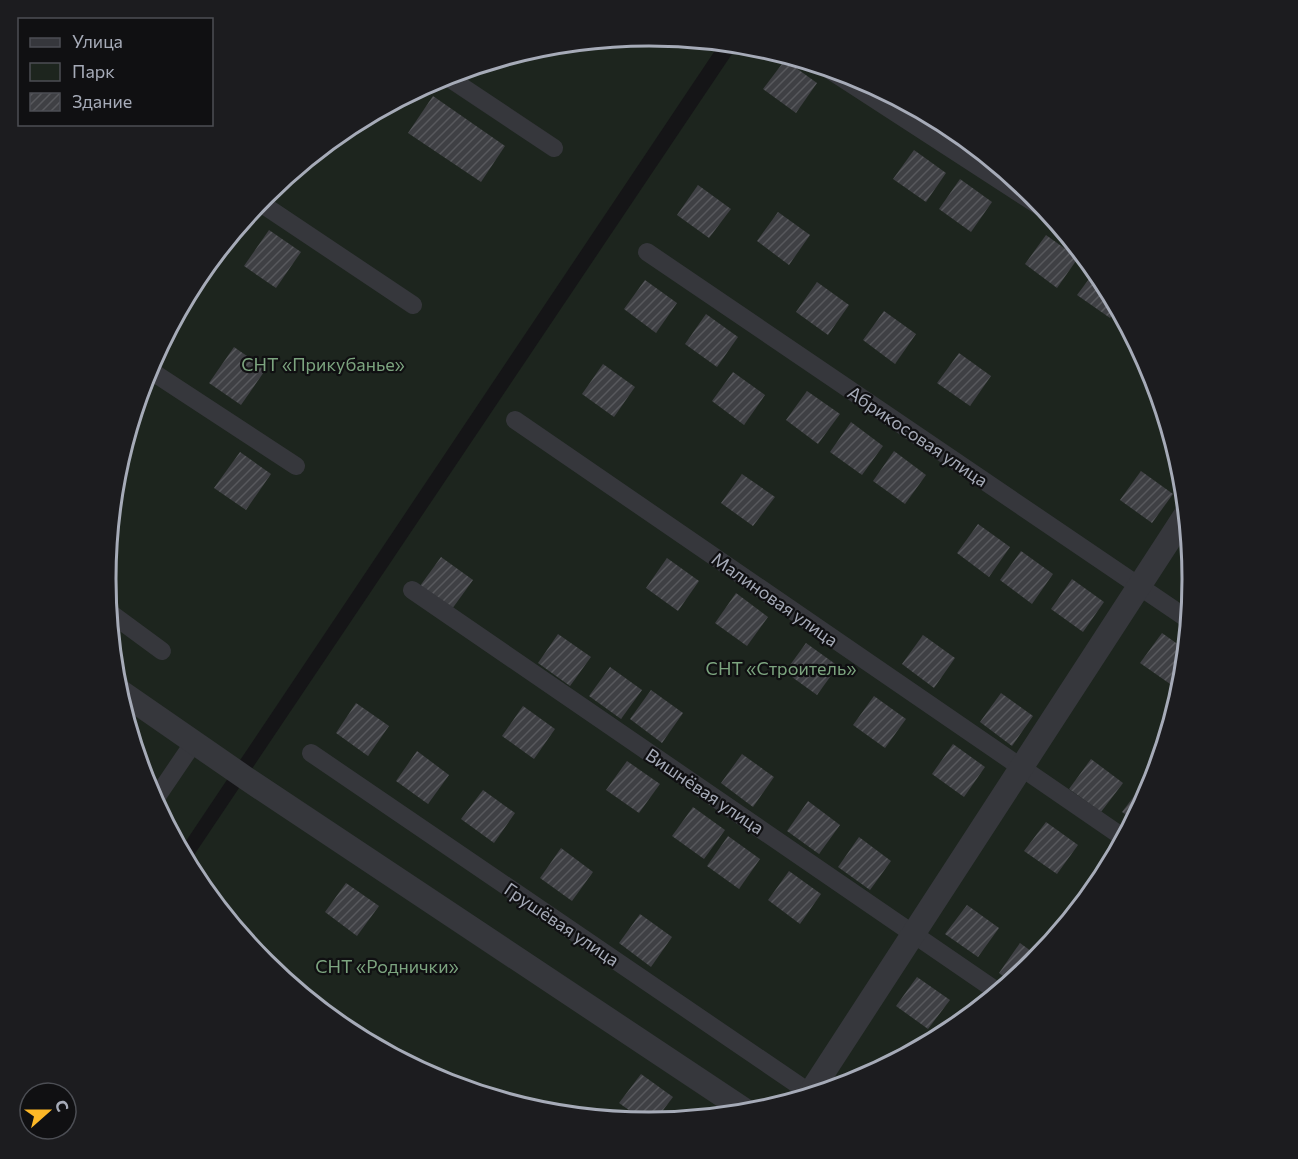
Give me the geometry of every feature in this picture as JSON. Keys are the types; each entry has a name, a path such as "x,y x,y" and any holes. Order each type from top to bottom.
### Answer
{"street":[{"path":"456,83 554,148"},
{"path":"861,91 1006,184"},
{"path":"267,208 412,305"},
{"name":"Абрикосовая улица","path":"647,252 1181,615"},
{"path":"157,375 296,466"},
{"name":"Малиновая улица","path":"515,420 1117,834"},
{"path":"818,1085 1137,585 1179,525"},
{"name":"Вишнёвая улица","path":"412,590 990,988"},
{"path":"117,618 162,651"},
{"path":"129,698 241,775 737,1105"},
{"path":"161,791 194,742"},
{"name":"Грушёвая улица","path":"311,753 804,1089"}],"green space":[{"name":"СНТ «Прикубанье»","path":"649,46 715,51 185,842 144,751 126,683 117,614 117,545 126,476 144,408 171,344 206,283 248,228 298,179 353,136 413,101 445,87 511,65 579,51"},
{"name":"СНТ «Строитель»","path":"732,53 787,65 853,87 885,101 945,136 1000,179 1050,228 1072,255 1111,313 1154,408 1172,476 1177,510 1181,545 1181,614 1172,683 1164,717 1154,751 1127,815 1111,846 1072,904 1050,931 1000,980 945,1023 915,1041 885,1058 820,1084 787,1094 719,1108 649,1112 614,1111 579,1108 511,1094 445,1072 413,1058 353,1023 298,980 248,931 226,904 193,856"}],"building":[{"path":"782,64 796,68 817,83 796,113 763,89"},
{"path":"433,96 505,146 481,182 408,133"},
{"path":"914,150 946,173 926,202 893,179"},
{"path":"960,179 992,202 971,232 939,209"},
{"path":"698,185 731,209 709,238 677,215"},
{"path":"778,212 810,235 789,265 757,241"},
{"path":"269,230 301,252 276,288 244,266"},
{"path":"1046,235 1069,252 1076,261 1057,288 1025,264"},
{"path":"1089,279 1112,315 1110,318 1077,295"},
{"path":"645,280 677,303 656,333 624,309"},
{"path":"817,282 849,305 828,335 796,312"},
{"path":"884,311 916,334 895,364 863,340"},
{"path":"706,314 738,337 717,367 685,344"},
{"path":"234,347 266,369 241,405 209,383"},
{"path":"959,353 991,376 970,406 937,383"},
{"path":"603,364 635,387 614,417 582,394"},
{"path":"733,372 765,395 744,425 712,401"},
{"path":"807,391 840,414 818,444 786,420"},
{"path":"851,422 883,446 862,475 830,452"},
{"path":"894,451 926,475 905,504 873,481"},
{"path":"240,452 271,474 246,510 214,488"},
{"path":"1141,471 1173,494 1152,523 1120,500"},
{"path":"742,474 775,497 753,526 721,503"},
{"path":"978,524 1010,547 989,577 957,553"},
{"path":"1021,551 1053,574 1032,604 1000,580"},
{"path":"441,557 473,580 452,609 420,586"},
{"path":"667,558 699,581 678,611 646,588"},
{"path":"1072,579 1104,602 1083,632 1051,609"},
{"path":"736,593 768,617 747,646 715,623"},
{"path":"1162,633 1178,644 1172,685 1140,663"},
{"path":"558,634 591,657 570,686 538,663"},
{"path":"923,635 955,658 934,688 902,664"},
{"path":"806,643 838,666 817,695 785,672"},
{"path":"610,667 642,690 621,719 589,696"},
{"path":"651,690 683,713 662,743 630,719"},
{"path":"1001,693 1033,716 1012,746 980,722"},
{"path":"874,696 906,719 885,748 853,725"},
{"path":"356,703 389,726 368,756 336,733"},
{"path":"523,706 555,729 534,759 502,736"},
{"path":"953,744 985,767 964,797 932,774"},
{"path":"417,751 449,775 428,804 396,781"},
{"path":"742,754 774,777 753,807 721,783"},
{"path":"1091,759 1123,783 1101,812 1069,789"},
{"path":"627,761 660,784 639,813 606,790"},
{"path":"483,790 515,813 494,843 461,819"},
{"path":"1137,792 1127,815 1122,812"},
{"path":"808,801 840,825 819,854 787,831"},
{"path":"693,807 725,830 704,859 672,836"},
{"path":"1046,822 1078,845 1057,874 1024,851"},
{"path":"728,836 760,859 739,889 707,866"},
{"path":"859,837 891,861 870,890 838,867"},
{"path":"561,848 593,872 572,901 540,878"},
{"path":"789,871 821,894 800,924 768,900"},
{"path":"346,883 379,906 357,936 325,912"},
{"path":"967,905 999,928 978,957 945,934"},
{"path":"640,914 672,937 651,967 619,943"},
{"path":"1020,943 1031,951 1004,977 999,973"},
{"path":"917,977 950,1000 928,1029 896,1006"},
{"path":"641,1074 673,1097 662,1112 631,1111 619,1103"}],"park label":[{"name":"СНТ «Роднички»","path":"387,966"}]}
